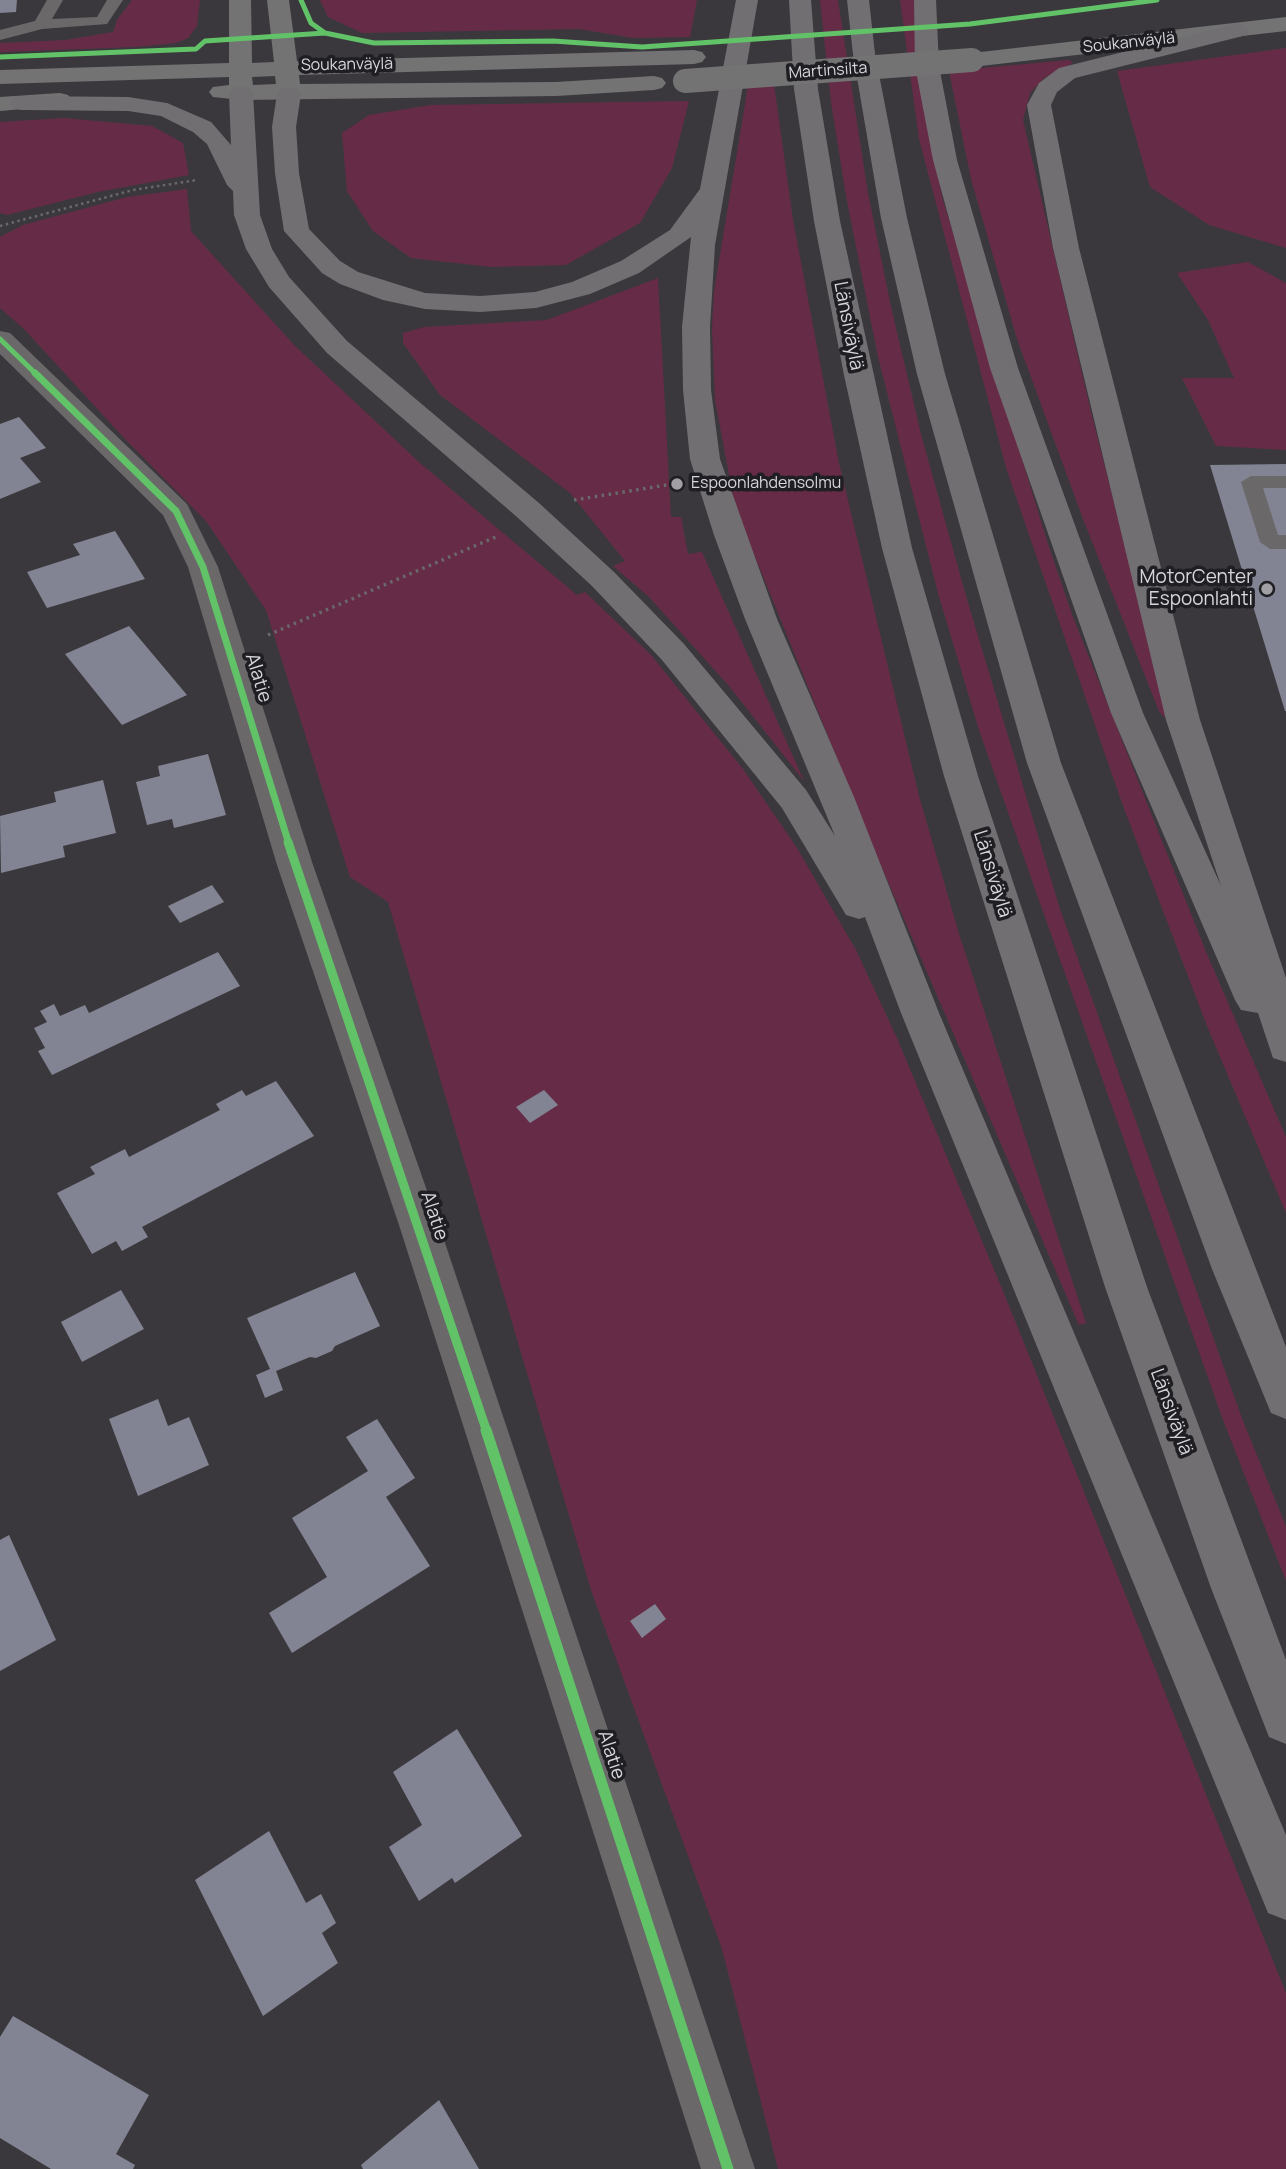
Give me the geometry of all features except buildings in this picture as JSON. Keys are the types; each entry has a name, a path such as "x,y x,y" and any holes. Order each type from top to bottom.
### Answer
{"highway":[{"path":"747,0 702,245 696,327 697,390 705,459 729,536 761,619 837,797 920,1013 1286,1895"},
{"name":"Länsiväylä","path":"800,0 806,89 827,221 858,375 897,548 953,750 1126,1287 1234,1588 1286,1720"},
{"path":"858,0 864,54 894,218 930,374 1044,764 1233,1269 1286,1399"},
{"path":"864,54 876,0"},
{"path":"925,0 926,66 946,160 1004,368 1127,713 1286,1072"},
{"path":"1239,30 1067,73 1047,89 1040,105 1043,138 1066,248 1183,720 1258,942 1286,1047"},
{"path":"241,93 247,215 259,249 278,281 302,311 337,347 547,527 603,579 682,662 794,799 920,1013"},
{"path":"289,94 284,127 287,173 297,231 314,252 349,278 393,294 425,301 480,304 527,301 581,288 605,279 647,257 679,235 697,212 714,178"},
{"path":"11,103 128,104 167,110 202,127 217,141 244,193"}],"main road":[{"path":"240,0 241,93"},
{"path":"278,0 289,94"},
{"name":"Soukanväylä","path":"969,36 1178,10"},
{"name":"Soukanväylä","path":"972,60 1286,24"},
{"name":"Martinsilta","path":"694,57 969,36"},
{"name":"Soukanväylä","path":"0,77 285,66 694,57"},
{"name":"Martinsilta","path":"685,81 972,60"},
{"name":"Soukanväylä","path":"11,103 159,93 289,94 556,89 685,81"}],"street":[{"name":"Alatie","path":"0,339 176,512 204,567 232,650 295,865 419,1225 728,2169"}],"lane":[{"path":"41,24 55,0"},
{"path":"0,35 41,24 102,21 115,0"},
{"path":"1286,482 1251,482 1270,542 1286,542"}],"path":[{"path":"0,226 133,190 195,180"},
{"path":"563,502 677,484"},
{"path":"232,650 498,535"}],"shaded area":[{"path":"132,0 200,0 197,26 188,38 176,43 0,52 0,43 66,40 113,32 117,20"},
{"path":"320,0 697,0 690,37 633,38 579,29 362,33 328,17"},
{"path":"820,0 838,0 868,193 891,307 922,438 966,596 1060,909 1243,1421 1286,1526 1286,1581 1223,1420 979,730 938,593 878,357 846,196 831,102"},
{"path":"900,0 914,0 919,76 942,197 1048,544 1073,617 1207,954 1286,1137 1286,1213 1207,1026 1123,806 1007,471 919,139"},
{"path":"1286,48 1286,248 1209,225 1150,187 1117,71"},
{"path":"1069,60 1073,63 1044,78 1030,93 1023,120 1091,412 1167,713 1164,717 1159,711 1083,519 1017,339 971,179 949,71"},
{"path":"774,84 793,220 839,463 919,796 960,937 1086,1323 1079,1325 876,854 749,542 733,496 715,400 712,329 714,291 748,86"},
{"path":"689,101 672,168 640,223 566,265 491,267 411,258 373,231 347,191 342,133 369,115 431,105"},
{"path":"64,118 152,126 183,143 189,175 98,192 7,215 0,213 0,122"},
{"path":"187,189 191,231 294,345 420,463 577,595 585,592 651,655 743,769 797,848 856,950 897,1038 1003,1291 1286,1993 1286,2169 778,2169 722,1949 591,1590 388,902 350,877 266,610 206,521 124,438 24,329 0,308 0,237 23,225 127,197"},
{"path":"1248,262 1286,283 1286,450 1216,446 1182,378 1234,378 1208,320 1177,273"},
{"path":"658,278 671,517 681,517 688,554 702,552 804,781 729,686 649,597 613,566 625,561 570,493 440,395 403,343 403,333 424,327 547,320"}],"cycle path":[{"path":"301,0 311,23 325,33 374,43 553,41 642,47 970,24 1157,0"},
{"path":"0,57 196,49 205,41 325,33"},
{"path":"0,339 176,511 203,567 295,865 419,1225 728,2169"}],"place":[{"name":"Espoonlahdensolmu","path":"677,484"},
{"name":"MotorCenter Espoonlahti","path":"1267,589"}]}
